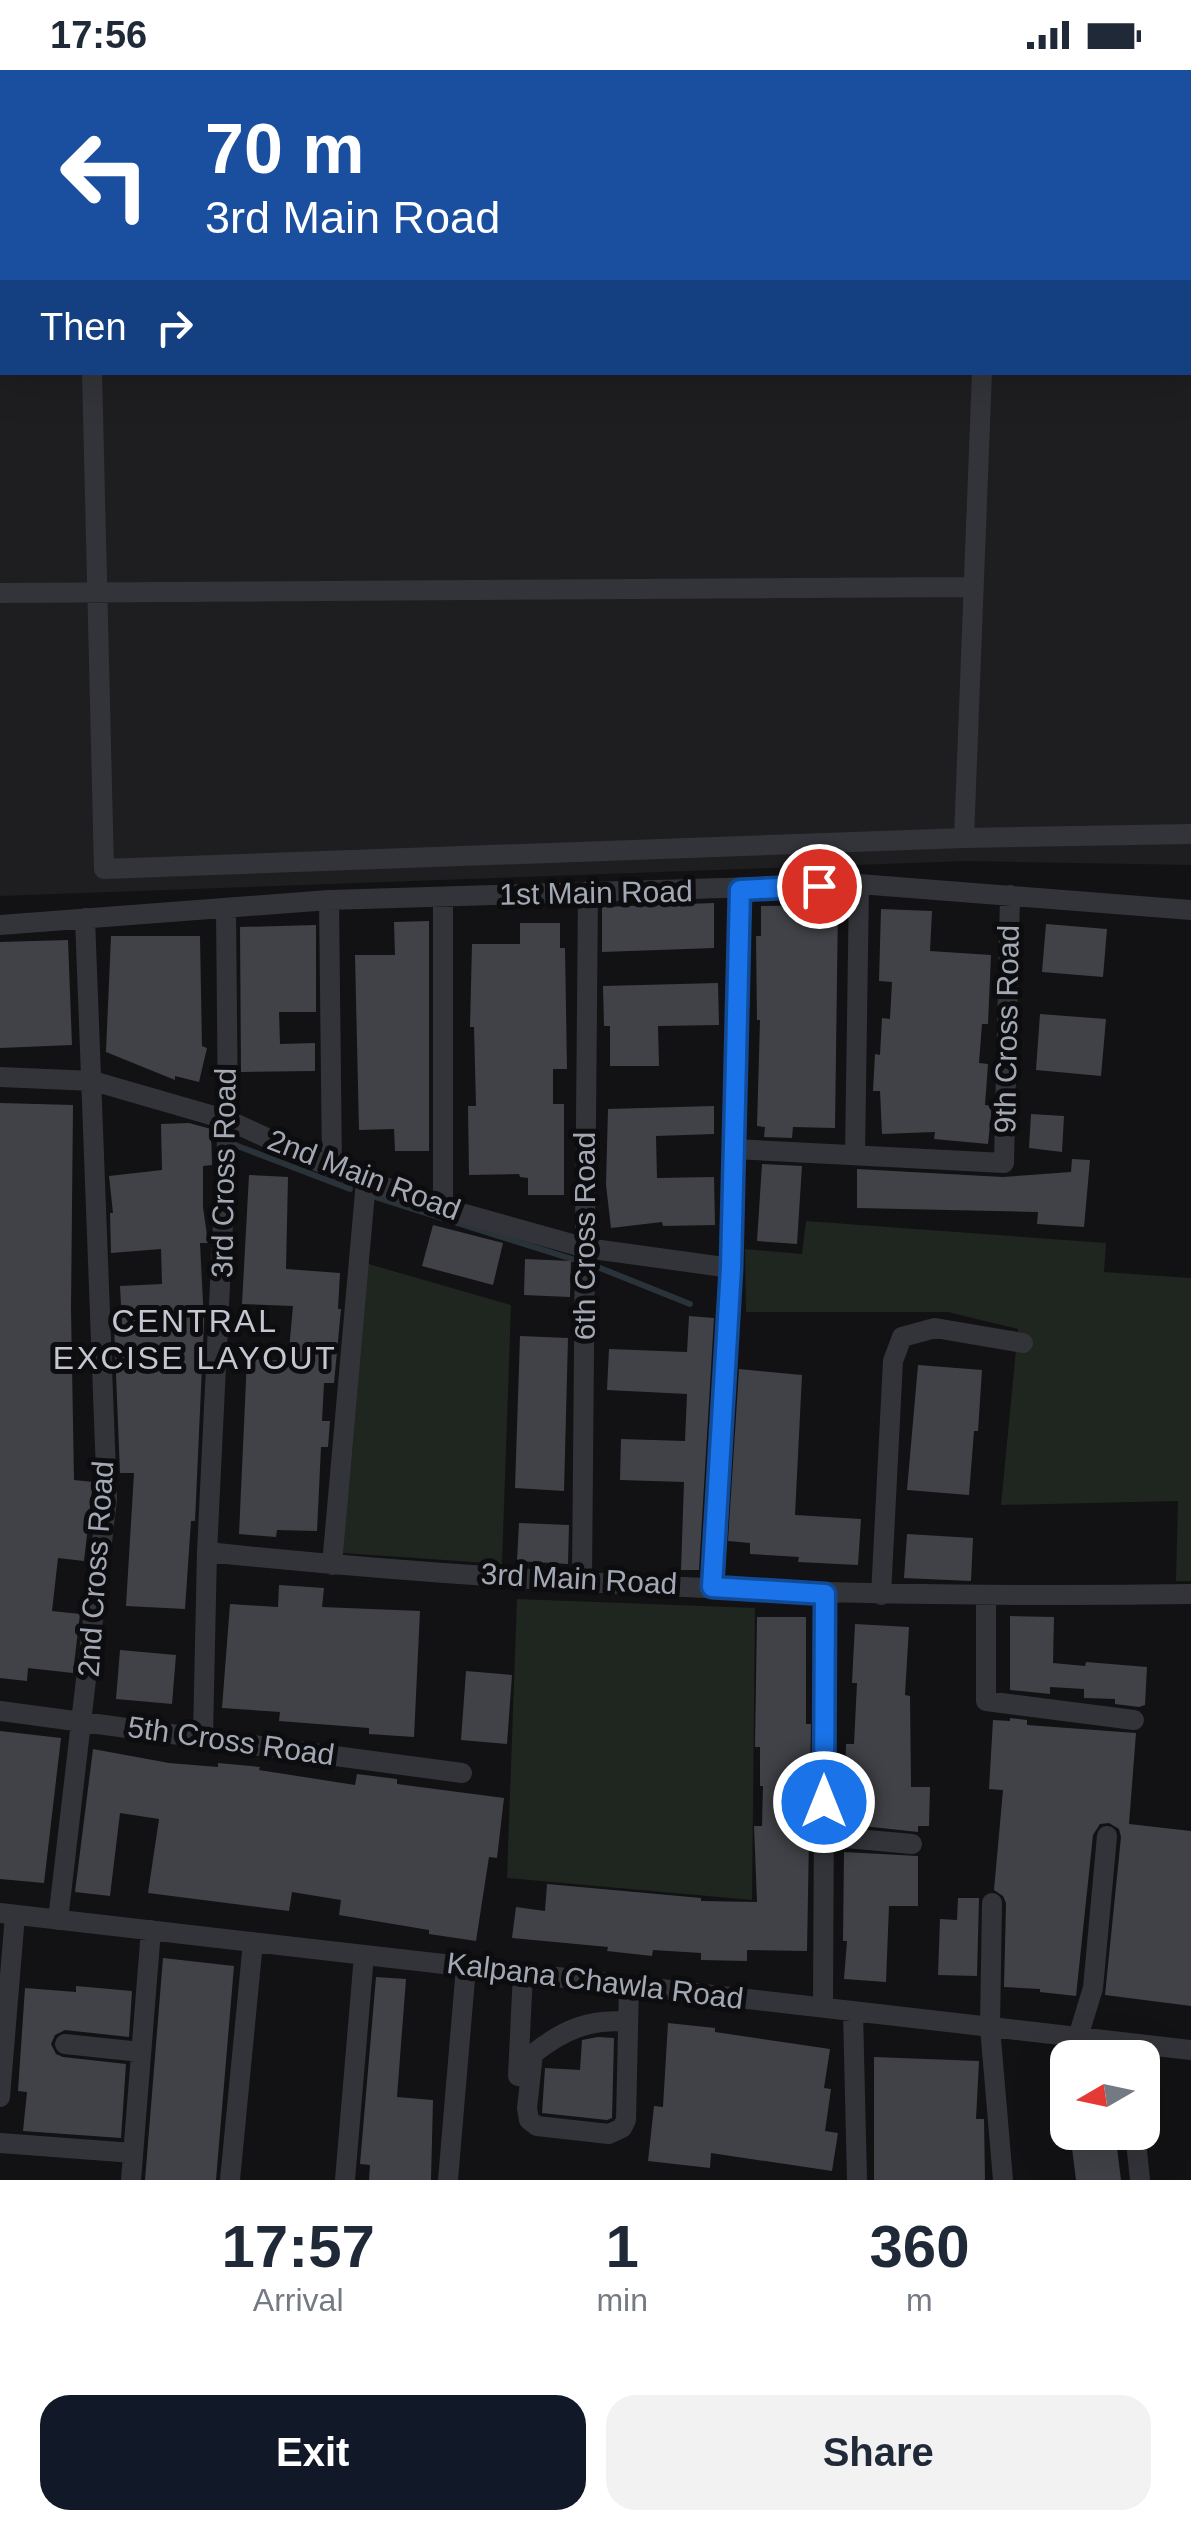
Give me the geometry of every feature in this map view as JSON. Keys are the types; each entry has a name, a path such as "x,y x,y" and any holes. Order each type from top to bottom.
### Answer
{"street":[{"path":"92,375 104,869 964,838 1191,834"},
{"path":"964,838 982,375"},
{"path":"0,593 972,587"},
{"path":"734,1150 855,1155 858,884"},
{"name":"1st Main Road","path":"0,925 329,900 858,884 1191,910"},
{"path":"712,1587 731,1268 740,890"},
{"name":"6th Cross Road","path":"582,1580 588,892"},
{"name":"9th Cross Road","path":"855,1155 1004,1162 1010,895"},
{"path":"443,897 443,1208"},
{"path":"329,900 332,1168"},
{"name":"3rd Cross Road","path":"204,1736 207,1552 228,1120 226,909"},
{"name":"2nd Cross Road","path":"58,1920 107,1500 85,918"},
{"name":"2nd Main Road","path":"0,1077 93,1081 228,1120 332,1168 443,1208 586,1248 731,1268"},
{"path":"332,1565 366,1181"},
{"path":"880,1595 893,1361 902,1336 935,1328 1023,1343"},
{"name":"3rd Main Road","path":"207,1552 332,1565 825,1594 1191,1594"},
{"path":"823,2008 825,1594"},
{"path":"986,1597 986,1701 1134,1720"},
{"name":"5th Cross Road","path":"0,1710 462,1773"},
{"path":"824,1836 912,1844"},
{"path":"1078,2037 1093,1988 1107,1836"},
{"path":"992,1902 990,2027 1003,2180"},
{"path":"0,2097 7,1914"},
{"name":"Kalpana Chawla Road","path":"7,1914 1089,2040"},
{"path":"131,2180 151,1930"},
{"path":"230,2180 253,1942"},
{"path":"345,2180 364,1955"},
{"path":"448,2180 466,1966"},
{"path":"518,2085 523,1973"},
{"path":"628,2022 599,2019 568,2032 533,2054 529,2120 537,2126 610,2134 622,2128 626,2120 629,1985"},
{"path":"853,2011 857,2180"},
{"path":"65,2044 141,2052"},
{"name":"Kalpana Chawla Road","path":"1160,2050 1191,2050"},
{"path":"0,2143 133,2153"},
{"path":"1137,2150 1140,2180"}],"shaded area":[{"path":"0,375 1191,375 1191,865 966,861 0,896"},
{"path":"806,1221 1106,1243 1104,1272 1191,1278 1191,1581 1176,1581 1178,1501 1001,1505 1018,1329 948,1312 746,1312 745,1249 802,1254"},
{"path":"365,1263 511,1305 502,1564 343,1553"},
{"path":"517,1599 755,1608 752,1900 507,1878"}],"building":[{"path":"714,903 714,948 602,952 602,907"},
{"path":"838,905 835,1128 793,1127 792,1138 764,1137 765,1127 757,1126 760,1020 756,936 761,936 761,906"},
{"path":"881,909 932,911 930,951 991,955 988,1024 982,1024 979,1063 988,1064 985,1105 992,1106 988,1144 934,1139 935,1132 882,1134 880,1091 873,1091 875,1054 880,1055 882,1018 890,1019 892,982 879,981"},
{"path":"429,921 429,1151 395,1151 394,1129 359,1130 355,955 395,955 394,922"},
{"path":"520,923 560,923 560,948 565,948 567,1069 553,1069 553,1104 564,1104 564,1195 528,1195 528,1178 519,1174 469,1175 468,1106 476,1106 474,1027 470,1027 472,944 520,944"},
{"path":"1046,924 1107,929 1103,977 1042,972"},
{"path":"316,925 316,1012 279,1012 280,1044 315,1043 315,1071 241,1072 240,927"},
{"path":"111,936 200,936 202,1046 207,1048 199,1082 175,1076 175,1080 106,1052"},
{"path":"68,940 72,1045 0,1048 0,942"},
{"path":"718,983 719,1025 658,1026 659,1066 610,1066 610,1026 604,1026 603,986"},
{"path":"1040,1014 1106,1019 1101,1076 1036,1070"},
{"path":"0,1103 73,1105 74,1480 93,1482 84,1561 58,1558 52,1611 80,1614 73,1673 28,1668 27,1681 0,1678"},
{"path":"714,1106 714,1134 656,1136 657,1178 714,1177 715,1225 663,1226 662,1222 611,1228 606,1185 608,1109"},
{"path":"1031,1114 1064,1116 1062,1152 1029,1148"},
{"path":"189,1123 211,1129 212,1165 203,1166 208,1243 200,1243 204,1322 195,1521 191,1521 185,1609 126,1606 134,1473 120,1473 114,1325 122,1324 120,1286 162,1284 161,1249 111,1253 113,1213 109,1176 162,1170 161,1124"},
{"path":"1072,1159 1090,1160 1084,1227 1037,1224 1038,1212 857,1208 857,1169 1003,1177 1071,1172"},
{"path":"762,1164 802,1166 797,1244 757,1241"},
{"path":"249,1175 288,1177 286,1269 340,1273 334,1383 324,1383 322,1421 330,1421 328,1447 321,1447 317,1531 277,1530 276,1537 239,1534 247,1359 288,1361 293,1306 242,1304"},
{"path":"433,1225 503,1243 493,1285 422,1266"},
{"path":"525,1259 571,1261 570,1297 524,1295"},
{"path":"689,1316 714,1318 699,1570 681,1570 684,1482 620,1480 621,1439 685,1441 687,1394 607,1390 609,1349 687,1352"},
{"path":"520,1336 568,1338 564,1491 515,1488"},
{"path":"918,1365 982,1370 969,1495 907,1490"},
{"path":"739,1369 802,1375 795,1515 861,1519 858,1565 798,1562 799,1557 750,1554 750,1543 728,1541"},
{"path":"519,1523 569,1525 568,1564 517,1561"},
{"path":"907,1534 973,1538 971,1581 904,1578"},
{"path":"279,1585 324,1588 322,1607 420,1611 414,1737 369,1734 369,1728 279,1721 280,1712 222,1708 230,1604 278,1607"},
{"path":"1010,1616 1054,1617 1053,1663 1147,1667 1145,1705 1084,1698 1084,1689 1050,1687 1050,1694 1010,1690"},
{"path":"757,1617 806,1617 806,1724 811,1724 807,1951 747,1950 747,1961 701,1960 701,1953 653,1950 652,1956 607,1951 608,1947 512,1938 516,1907 545,1911 547,1884 701,1901 757,1902 754,1826 762,1826 763,1786 760,1747 755,1747"},
{"path":"855,1624 909,1627 905,1695 910,1696 911,1787 930,1787 929,1826 918,1826 918,1832 844,1824 846,1744 854,1744"},
{"path":"120,1650 176,1655 172,1704 116,1699"},
{"path":"466,1671 512,1675 507,1744 461,1740"},
{"path":"993,1720 1027,1720 1027,1725 1136,1733 1129,1824 1191,1831 1191,2006 1105,1995 1121,1837 1119,1829 1109,1823 1100,1824 1093,1835 1076,1996 1004,1987 1006,1903 994,1890 1003,1790 989,1789"},
{"path":"0,1731 61,1738 44,1883 0,1879"},
{"path":"93,1749 169,1763 260,1767 259,1770 355,1785 357,1774 397,1779 397,1784 504,1798 497,1858 489,1857 476,1941 339,1915 341,1900 292,1892 289,1911 148,1893 159,1819 120,1813 110,1896 75,1892"},
{"path":"844,1852 918,1856 918,1906 889,1906 886,1982 844,1979"},
{"path":"958,1898 979,1898 977,1976 938,1975 940,1919 957,1920"},
{"path":"163,1958 234,1966 216,2180 145,2180"},
{"path":"376,1977 406,1979 397,2097 433,2100 431,2180 369,2180 370,2165 360,2164"},
{"path":"76,1986 132,1991 129,2037 65,2030 55,2035 51,2044 56,2054 63,2057 126,2064 121,2138 23,2131 27,2092 18,2091 25,1988 76,1992"},
{"path":"668,2023 830,2049 824,2088 831,2089 825,2131 838,2133 832,2171 711,2153 710,2168 648,2161 654,2106 663,2107"},
{"path":"614,2038 612,2118 542,2113 545,2068 580,2070 582,2040"},
{"path":"874,2057 979,2061 976,2119 984,2119 985,2180 874,2180"},
{"path":"1072,2150 1117,2150 1121,2180 1076,2180"}],"waterway":[{"path":"235,1145 350,1189"},
{"path":"375,1197 572,1259"},
{"path":"600,1268 690,1304"}],"district":[{"name":"CENTRAL EXCISE LAYOUT","path":"195,1340"}],"route":[{"path":"819,886 740,890 731,1268 712,1587 825,1594 824,1802"}]}
